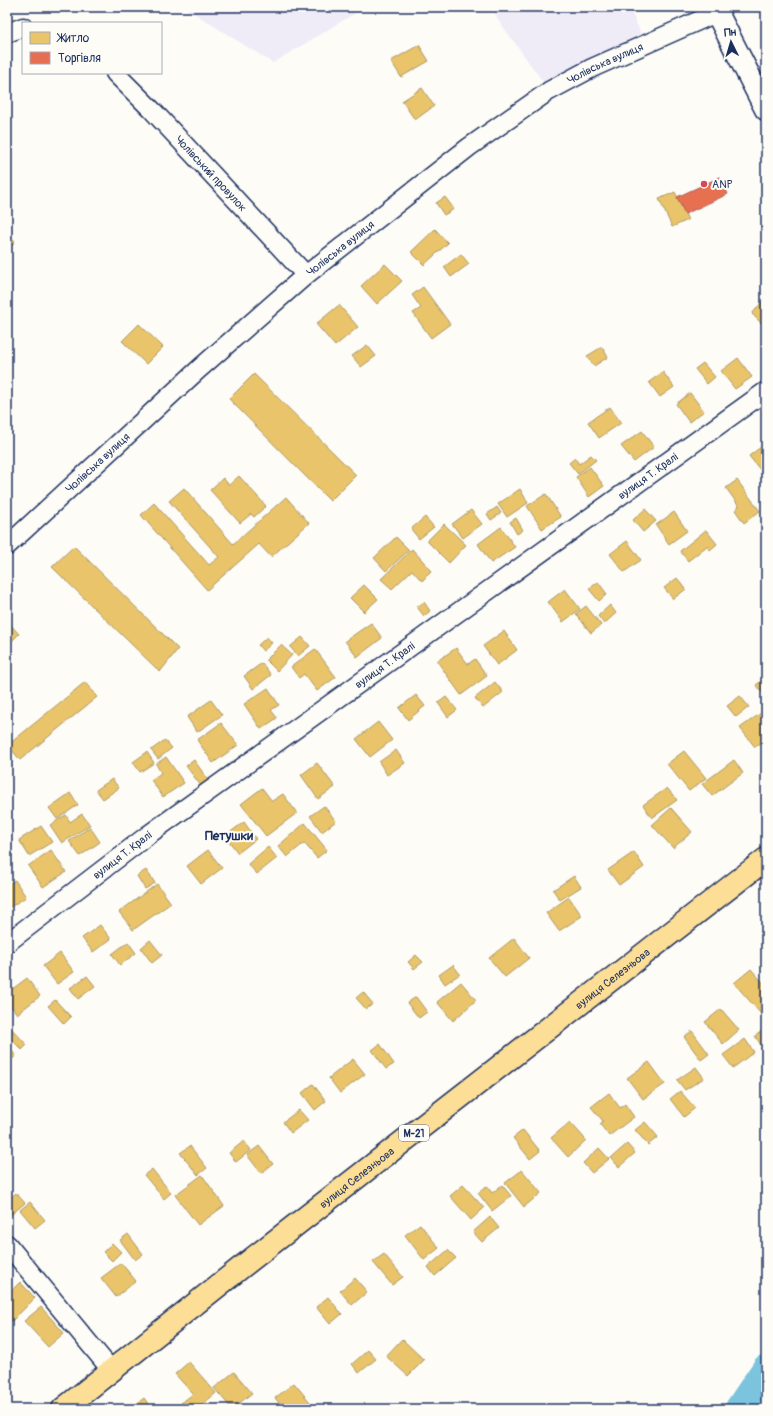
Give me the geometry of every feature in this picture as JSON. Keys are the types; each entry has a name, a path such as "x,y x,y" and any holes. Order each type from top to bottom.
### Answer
{"highway":[{"name":"вулиця Селезньова","path":"63,1409 243,1266 766,859"}],"main road":[{"path":"715,10 766,109"}],"street":[{"name":"Чолівська вулиця","path":"7,546 199,369 306,275 469,147 549,91 592,68 715,10"},
{"path":"7,33 22,27"},
{"name":"Чолівський провулок","path":"115,74 153,111 306,275"},
{"name":"вулиця Т. Кралі","path":"7,943 148,835 766,392"},
{"path":"7,1244 112,1371"}],"shaded area":[{"path":"184,7 365,7 273,63"},
{"path":"492,7 629,7 642,36 549,90 499,21"}],"building: Житло":[{"path":"419,45 429,61 401,77 391,61"},
{"path":"422,88 434,106 415,120 402,101"},
{"path":"675,192 688,220 672,227 659,199"},
{"path":"445,197 454,209 444,215 436,203"},
{"path":"435,229 448,243 424,265 411,252"},
{"path":"7,234 15,242 7,251"},
{"path":"461,254 469,264 451,277 444,267"},
{"path":"385,264 402,281 377,304 361,286"},
{"path":"423,287 450,324 431,338 413,313 421,308 412,295"},
{"path":"766,297 766,328 752,314"},
{"path":"339,305 358,327 335,346 316,324"},
{"path":"139,324 163,347 146,364 122,341"},
{"path":"367,345 376,356 361,367 352,356"},
{"path":"602,347 608,357 594,366 587,356"},
{"path":"738,358 752,377 735,389 721,371"},
{"path":"703,363 715,377 707,384 695,369"},
{"path":"663,372 674,387 660,397 649,382"},
{"path":"254,374 356,475 330,501 229,399"},
{"path":"690,393 704,411 689,422 676,404"},
{"path":"610,407 621,423 599,438 588,422"},
{"path":"642,431 654,447 634,462 621,446"},
{"path":"766,443 766,467 761,471 749,456"},
{"path":"591,455 596,460 578,474 569,463 575,458 579,464"},
{"path":"590,467 604,486 589,497 576,477"},
{"path":"239,476 266,506 254,517 251,514 240,523 210,490 223,478 229,485"},
{"path":"737,480 760,511 744,523 735,510 739,506 726,488"},
{"path":"184,488 233,544 286,497 309,523 271,557 259,544 207,590 141,515 154,503 209,565 219,557 169,501"},
{"path":"520,489 528,503 507,517 498,504"},
{"path":"546,494 561,517 542,529 527,506"},
{"path":"497,507 501,513 491,520 487,514"},
{"path":"645,509 656,521 643,532 633,520"},
{"path":"471,510 482,524 463,538 452,524"},
{"path":"674,512 687,531 669,544 656,525"},
{"path":"425,517 434,527 419,539 411,529"},
{"path":"516,518 523,530 517,534 510,522"},
{"path":"444,524 466,545 449,563 427,541"},
{"path":"501,527 515,547 491,563 478,544"},
{"path":"706,530 717,544 710,550 707,546 688,561 680,551"},
{"path":"396,537 409,550 386,571 374,558"},
{"path":"627,541 641,560 624,572 610,554"},
{"path":"74,546 178,649 160,672 52,567"},
{"path":"412,549 432,571 422,581 412,570 392,589 381,579"},
{"path":"677,578 686,589 673,599 664,588"},
{"path":"598,582 607,594 599,601 589,589"},
{"path":"364,585 378,599 364,612 350,598"},
{"path":"565,589 580,609 563,622 548,602"},
{"path":"424,602 430,611 424,616 417,607"},
{"path":"610,605 616,613 604,624 598,616"},
{"path":"586,606 601,625 591,633 576,614"},
{"path":"7,621 19,634 7,646"},
{"path":"371,623 382,638 357,657 345,641"},
{"path":"504,631 517,650 497,665 483,646"},
{"path":"267,637 272,643 263,651 258,645"},
{"path":"302,637 310,646 298,656 290,647"},
{"path":"281,645 292,655 277,671 266,660"},
{"path":"456,648 468,664 475,659 487,676 461,695 437,661"},
{"path":"315,649 336,677 317,691 304,674 299,678 291,667"},
{"path":"262,663 271,675 253,689 244,676"},
{"path":"764,679 766,682 766,697 756,685"},
{"path":"85,682 97,697 20,760 8,745"},
{"path":"495,682 503,692 483,708 475,698"},
{"path":"268,688 279,705 271,710 277,718 261,729 244,704"},
{"path":"416,695 425,706 408,720 399,708"},
{"path":"740,696 749,707 736,717 727,706"},
{"path":"446,697 457,710 448,717 438,703"},
{"path":"211,700 222,715 197,732 187,717"},
{"path":"761,713 766,719 766,739 755,747 740,728"},
{"path":"378,722 392,740 370,757 356,739"},
{"path":"221,723 238,745 213,763 197,740"},
{"path":"165,740 172,748 158,759 151,750"},
{"path":"396,750 405,763 387,775 379,762"},
{"path":"684,751 706,778 689,791 667,764"},
{"path":"147,752 154,763 140,772 133,762"},
{"path":"166,757 184,783 163,797 151,780 161,773 156,764"},
{"path":"194,760 209,781 201,786 186,766"},
{"path":"734,760 743,773 712,796 702,784"},
{"path":"317,763 335,787 318,799 301,775"},
{"path":"112,779 119,788 103,799 96,790"},
{"path":"262,788 272,801 283,794 297,813 266,836 241,804"},
{"path":"667,788 677,800 652,818 643,805"},
{"path":"70,793 78,805 57,819 49,808"},
{"path":"324,806 336,821 322,832 310,816"},
{"path":"671,808 692,832 673,848 652,825"},
{"path":"82,814 90,825 62,843 50,825 66,815 70,822"},
{"path":"244,822 256,839 238,853 225,836"},
{"path":"305,823 327,850 317,858 304,843 287,857 278,846"},
{"path":"41,826 52,842 29,856 19,840"},
{"path":"90,827 100,842 80,856 69,841"},
{"path":"268,847 277,858 257,874 248,864"},
{"path":"51,850 66,872 43,887 28,866"},
{"path":"208,850 222,868 201,884 187,866"},
{"path":"634,852 644,867 619,885 608,870"},
{"path":"146,870 155,883 145,889 137,876"},
{"path":"574,876 581,887 560,900 553,890"},
{"path":"15,880 26,897 7,909 7,885"},
{"path":"157,884 171,903 133,930 119,912"},
{"path":"569,897 582,916 559,931 546,913"},
{"path":"100,925 111,939 93,952 82,938"},
{"path":"514,938 529,958 505,977 489,958"},
{"path":"150,940 162,955 152,963 141,948"},
{"path":"128,942 136,953 120,965 112,954"},
{"path":"60,953 74,972 57,984 43,966"},
{"path":"416,955 423,962 414,969 408,962"},
{"path":"453,965 460,974 445,984 439,975"},
{"path":"751,969 766,986 766,1010 761,1014 734,983"},
{"path":"87,976 95,986 78,999 70,988"},
{"path":"27,978 40,996 17,1014 7,1001 7,993"},
{"path":"461,982 476,1000 453,1021 437,1002"},
{"path":"363,992 373,1004 366,1009 356,998"},
{"path":"416,997 427,1012 419,1018 407,1003"},
{"path":"55,1000 71,1017 64,1024 48,1006"},
{"path":"721,1009 739,1030 723,1044 705,1022"},
{"path":"9,1026 27,1045 22,1050 7,1035 7,1028"},
{"path":"766,1028 766,1046 763,1048 755,1036"},
{"path":"692,1031 709,1054 701,1060 684,1037"},
{"path":"745,1039 754,1052 733,1068 723,1055"},
{"path":"380,1044 394,1064 386,1069 372,1050"},
{"path":"7,1045 16,1056 7,1063"},
{"path":"353,1059 365,1074 340,1093 329,1078"},
{"path":"649,1062 665,1084 643,1099 627,1078"},
{"path":"696,1067 704,1078 685,1090 677,1080"},
{"path":"313,1084 326,1101 315,1110 302,1093"},
{"path":"680,1091 695,1108 684,1117 670,1099"},
{"path":"609,1093 620,1108 625,1104 634,1117 609,1136 600,1124 603,1121 591,1107"},
{"path":"299,1110 308,1120 291,1133 283,1122"},
{"path":"570,1122 586,1140 568,1157 551,1138"},
{"path":"645,1122 658,1137 648,1145 635,1130"},
{"path":"523,1130 540,1151 530,1159 513,1138"},
{"path":"244,1141 251,1150 236,1162 229,1153"},
{"path":"627,1144 635,1153 619,1167 611,1158"},
{"path":"190,1146 207,1168 198,1175 180,1153"},
{"path":"259,1146 273,1164 261,1173 247,1155"},
{"path":"599,1148 609,1159 592,1173 583,1163"},
{"path":"152,1169 171,1193 164,1199 144,1175"},
{"path":"522,1170 541,1193 524,1207 505,1183"},
{"path":"202,1175 224,1206 198,1225 175,1195"},
{"path":"463,1185 484,1208 471,1220 450,1196"},
{"path":"502,1185 511,1196 492,1211 478,1193 487,1186 492,1193"},
{"path":"16,1193 25,1203 7,1218 7,1201"},
{"path":"30,1202 45,1220 35,1228 20,1210"},
{"path":"490,1217 499,1228 482,1242 473,1232"},
{"path":"420,1224 439,1248 424,1260 405,1235"},
{"path":"128,1234 143,1254 135,1260 120,1240"},
{"path":"112,1243 121,1252 112,1261 103,1252"},
{"path":"448,1250 456,1258 435,1276 428,1267"},
{"path":"384,1254 403,1277 392,1285 373,1262"},
{"path":"121,1263 136,1281 116,1297 101,1278"},
{"path":"355,1278 367,1292 352,1305 340,1291"},
{"path":"20,1282 35,1298 12,1321 7,1315 7,1295"},
{"path":"328,1297 342,1314 330,1324 316,1307"},
{"path":"41,1307 64,1333 48,1347 24,1321"},
{"path":"402,1339 424,1360 408,1376 386,1356"},
{"path":"368,1350 376,1359 359,1373 352,1364"},
{"path":"189,1362 216,1393 197,1409 186,1409 181,1403 193,1394 175,1374"},
{"path":"234,1372 252,1393 232,1409 214,1388"},
{"path":"294,1383 310,1402 302,1409 284,1409 275,1398"},
{"path":"144,1398 152,1409 130,1409"}],"building: Торгівля":[{"path":"720,177 728,194 685,214 677,197"}],"waterway":[{"path":"739,1409 766,1369"}],"place":[{"name":"ANP","path":"704,184"}],"district":[{"name":"Петушки","path":"229,835"}]}
